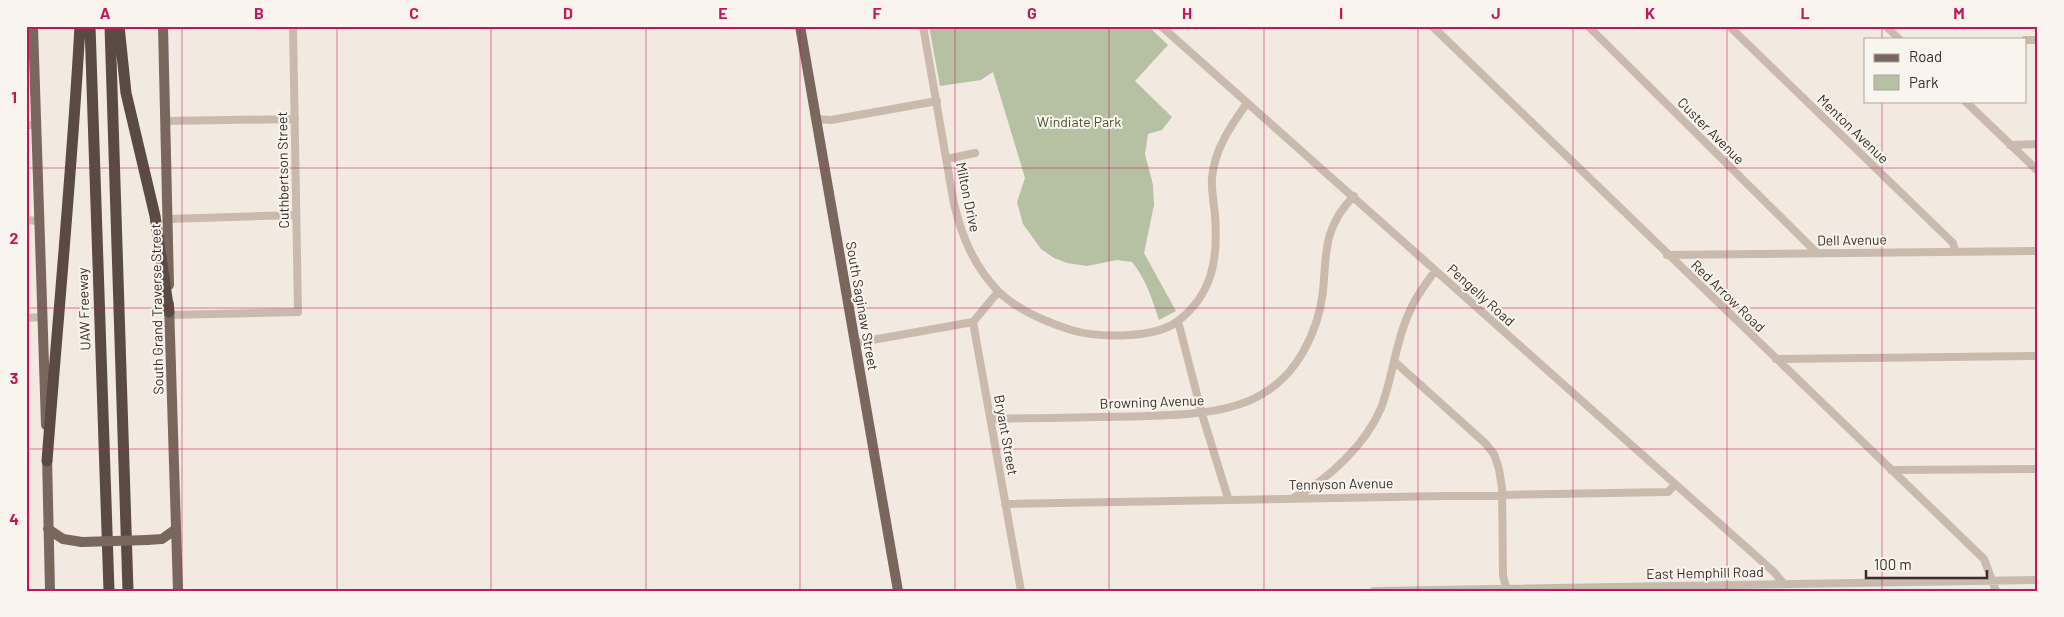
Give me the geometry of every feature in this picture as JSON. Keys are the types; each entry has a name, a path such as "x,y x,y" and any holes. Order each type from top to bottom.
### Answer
{"highway":[{"path":"47,461 58,308 72,167 80,26"},
{"name":"UAW Freeway","path":"90,26 108,591"},
{"path":"110,26 128,591"},
{"path":"119,26 126,93 155,216 170,314"}],"main road":[{"name":"South Grand Traverse Street","path":"164,26 178,591"},
{"name":"South Saginaw Street","path":"800,26 898,591"},
{"path":"31,28 31,125 39,222 50,591"},
{"path":"48,529 63,539 82,542 162,539 176,529"}],"street":[{"name":"Cuthbertson Street","path":"170,314 298,312 293,26"},
{"name":"Milton Drive","path":"923,26 960,231 980,269 998,292 1023,309 1072,330 1115,335 1158,330 1178,321 1199,301 1209,283 1215,258 1212,177 1217,153 1228,130 1247,103"},
{"name":"Pengelly Road","path":"1161,26 1774,572 1784,584"},
{"name":"Red Arrow Road","path":"1432,26 1984,560 1996,591"},
{"name":"Custer Avenue","path":"1588,26 1817,253"},
{"name":"Menton Avenue","path":"1729,26 1953,243 1955,251"},
{"path":"1886,26 1898,38"},
{"path":"816,119 831,120 936,101"},
{"path":"1966,102 2038,171"},
{"path":"166,121 295,119"},
{"path":"2010,144 2038,144"},
{"path":"947,159 975,153"},
{"name":"Browning Avenue","path":"990,420 1202,414 1247,403 1269,391 1298,362 1309,343 1323,299 1326,244 1332,226 1345,205 1354,196"},
{"path":"168,219 296,215"},
{"path":"26,220 39,222"},
{"name":"Dell Avenue","path":"1668,255 2038,251"},
{"path":"1293,498 1316,486 1344,460 1362,439 1380,410 1408,314 1416,298 1435,271"},
{"path":"855,344 973,322 998,292"},
{"path":"26,318 41,317"},
{"path":"1178,321 1202,414 1228,498"},
{"name":"Bryant Street","path":"973,322 1021,591"},
{"path":"1776,359 2038,356"},
{"path":"1395,362 1485,443 1494,454 1502,488 1503,576 1506,588"},
{"path":"1891,470 2038,469"},
{"name":"Tennyson Avenue","path":"1005,504 1228,498 1668,492 1675,484"},
{"name":"East Hemphill Road","path":"1374,591 1506,588 1536,590 2038,580"}],"green space":[{"name":"Windiate Park","path":"929,26 1148,26 1168,45 1135,81 1172,117 1162,130 1148,134 1145,154 1153,185 1154,205 1144,253 1176,311 1159,320 1145,282 1132,262 1117,260 1087,266 1067,263 1054,258 1041,249 1023,224 1017,202 1025,178 993,72 981,80 940,86"}]}
